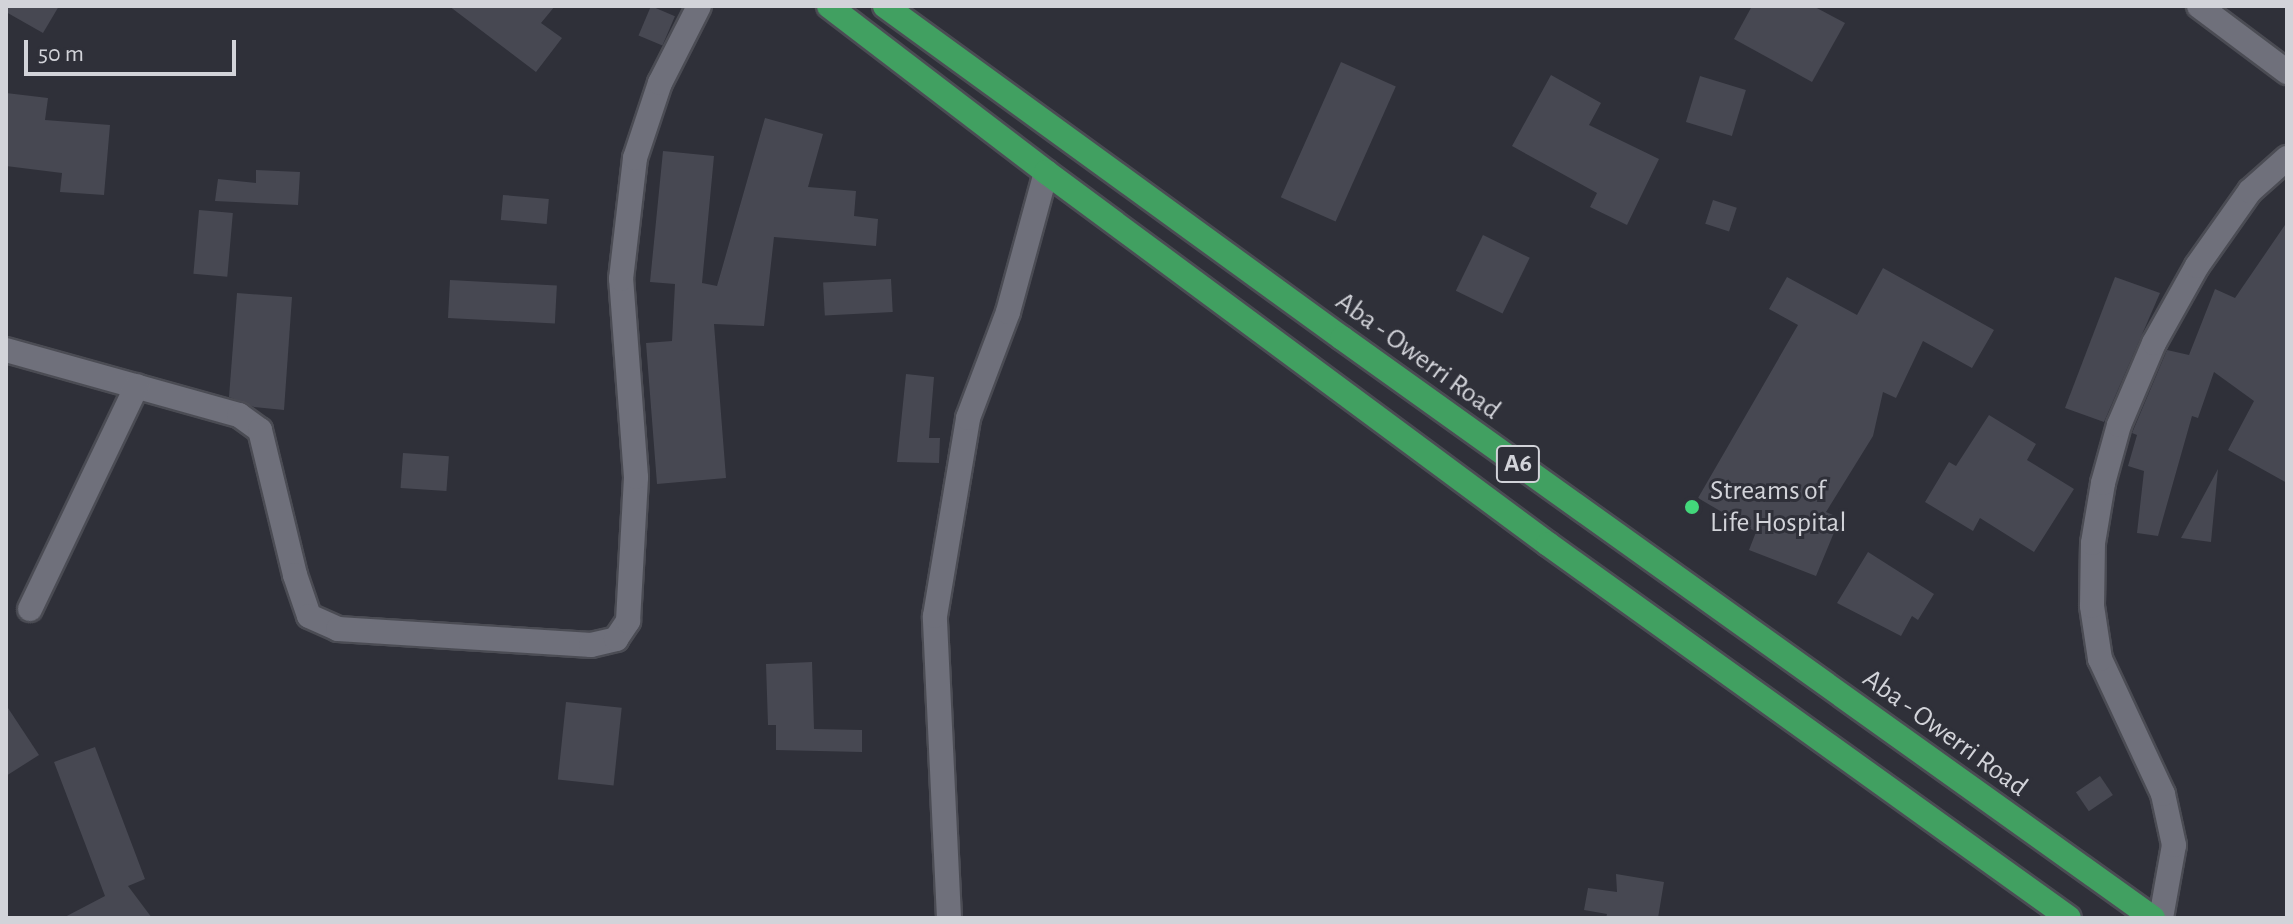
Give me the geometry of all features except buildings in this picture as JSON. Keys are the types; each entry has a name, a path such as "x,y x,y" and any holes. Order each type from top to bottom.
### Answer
{"highway":[{"name":"A6","path":"829,6 1046,172 1548,544 2069,918"},
{"name":"Aba - Owerri Road","path":"885,6 1342,338 2153,918"}],"street":[{"path":"6,350 239,415 260,430 295,575 309,616 338,629 591,645 616,639 628,621 636,477 621,279 635,158 660,83 699,6"},
{"path":"2199,6 2287,72"},
{"path":"2161,918 2174,845 2163,794 2100,659 2092,606 2093,543 2103,483 2119,425 2154,343 2197,266 2250,191 2287,158"},
{"path":"949,918 935,616 968,418 1008,312 1046,172"},
{"path":"30,609 137,386"}],"place":[{"name":"Streams of Life Hospital","path":"1692,507"}]}
